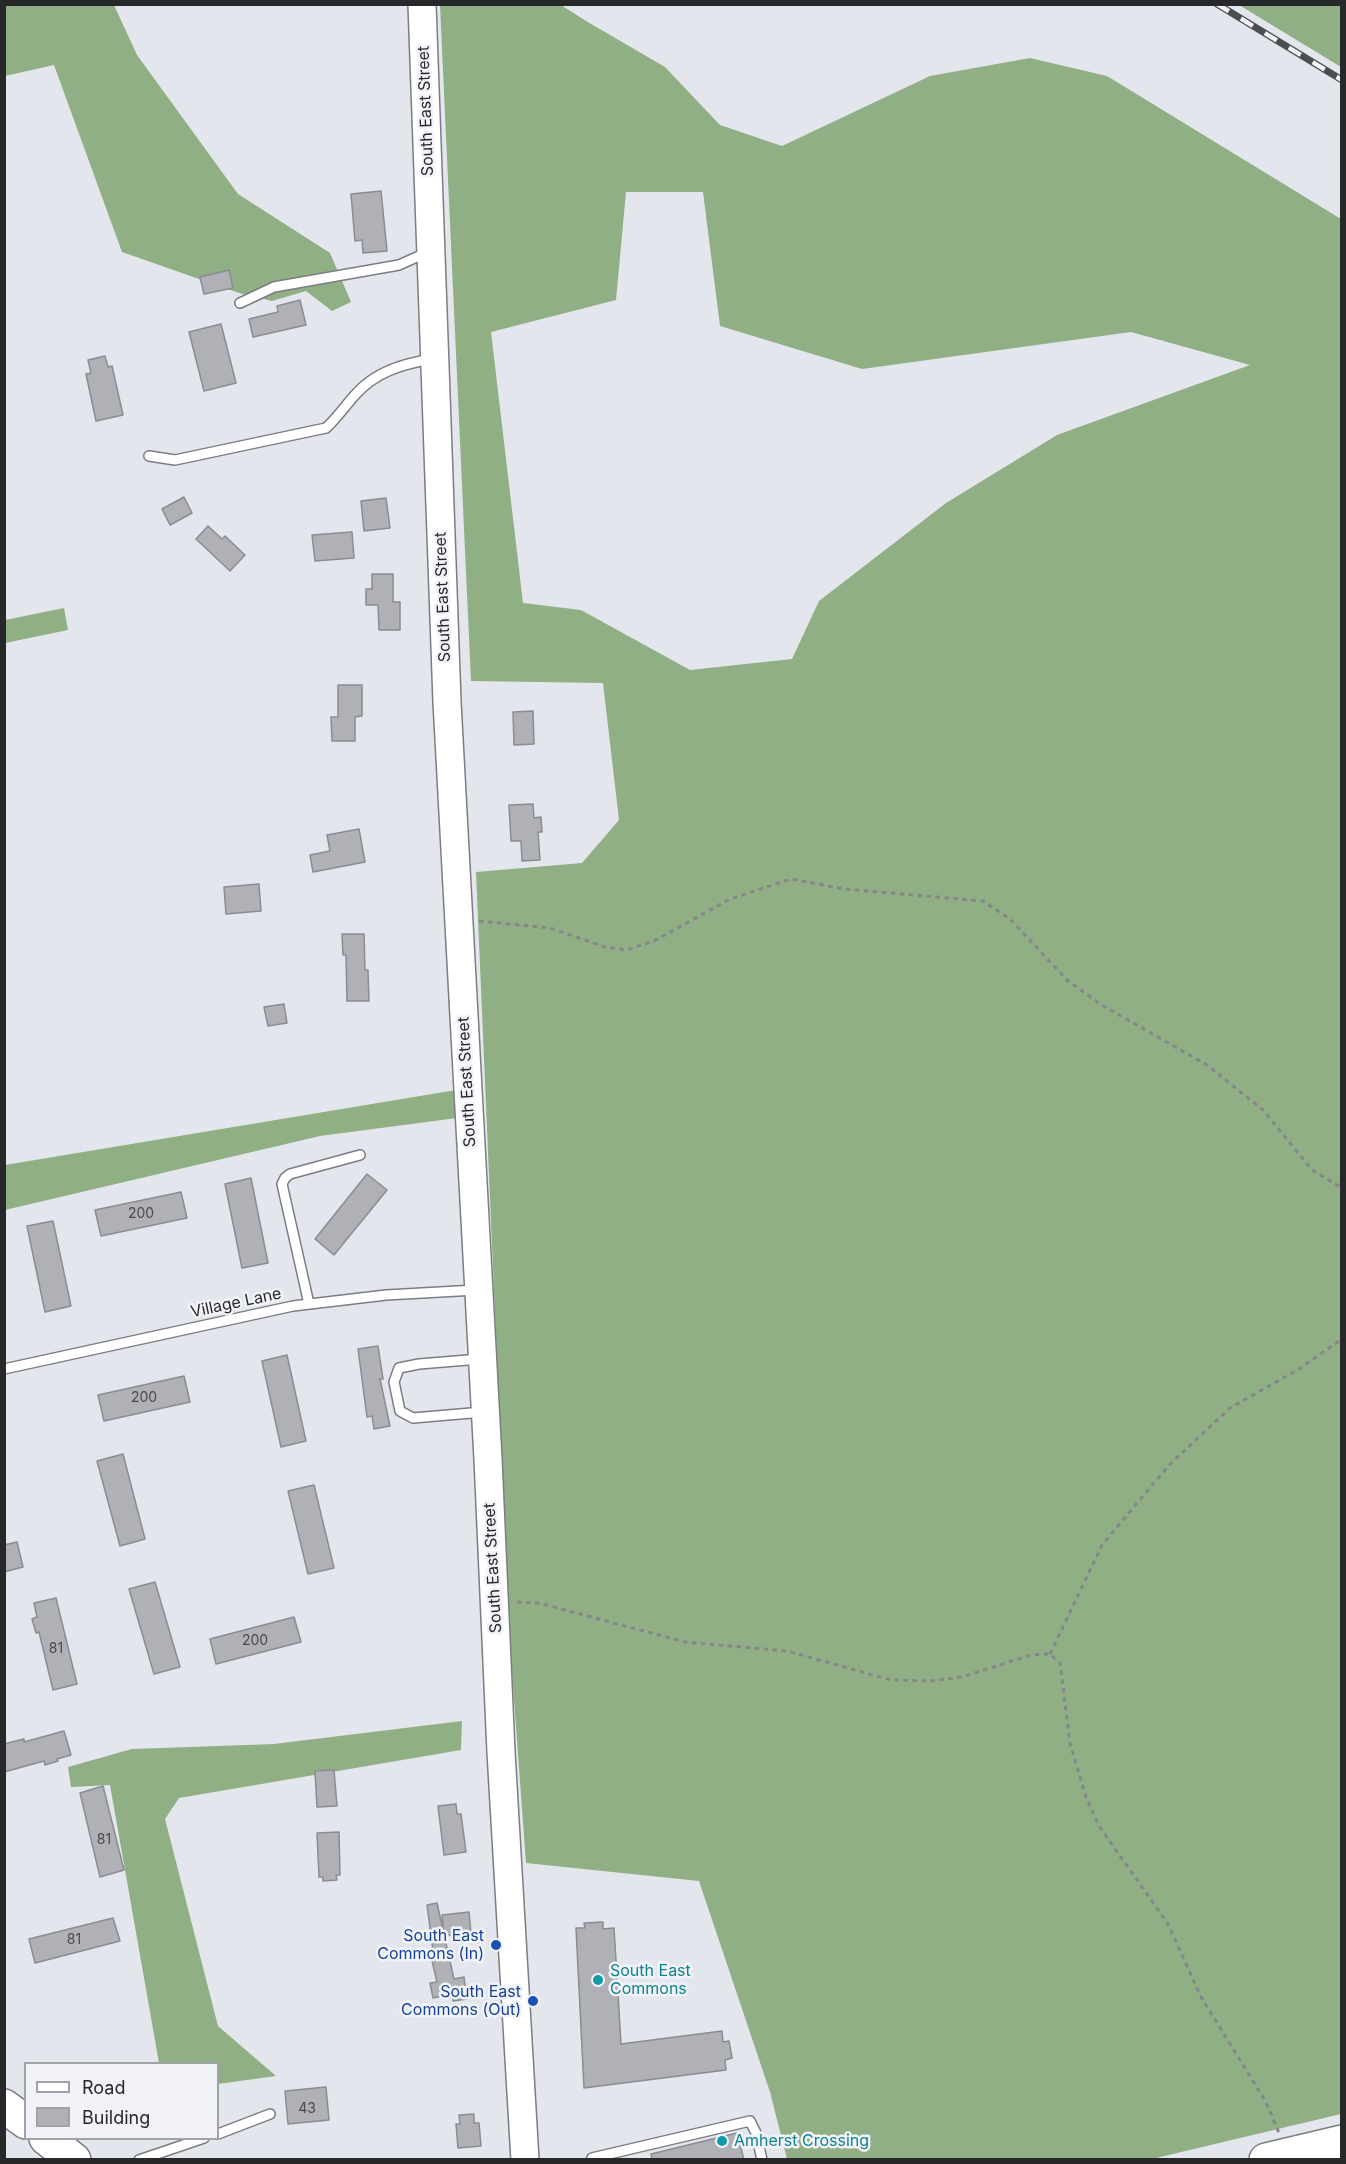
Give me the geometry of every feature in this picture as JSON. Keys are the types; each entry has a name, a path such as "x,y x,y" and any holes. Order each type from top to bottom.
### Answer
{"highway":[{"path":"4,2106 24,2121"},
{"path":"47,2140 74,2160"},
{"path":"1277,2157 1341,2142"}],"main road":[{"name":"South East Street","path":"422,4 447,702 525,2160"}],"lane":[{"path":"240,303 274,287 399,265 430,251"},
{"path":"149,456 175,460 326,428 374,377 408,363 434,359"},
{"path":"309,1304 282,1184 290,1174 360,1155"},
{"name":"Village Lane","path":"4,1369 251,1314 309,1304 386,1295 478,1290"},
{"path":"482,1359 419,1364 399,1368 394,1382 400,1411 413,1418 486,1412"},
{"path":"219,2133 270,2114"},
{"path":"580,2160 750,2121 756,2133 762,2160"},
{"path":"139,2160 201,2140"}],"path":[{"path":"458,919 550,928 605,947 627,950 654,941 730,899 791,879 844,889 983,901 1010,919 1067,980 1100,1004 1207,1065 1263,1110 1312,1170 1341,1188"},
{"path":"1050,1654 1102,1545 1170,1464 1230,1408 1299,1369 1341,1339"},
{"path":"495,1601 539,1603 685,1642 787,1651 891,1680 931,1681 962,1677 1031,1655 1050,1654 1060,1663 1070,1743 1086,1797 1099,1826 1168,1924 1201,1997 1266,2102 1277,2157"}],"green space":[{"path":"5,5 114,5 137,55 238,194 330,253 351,302 332,311 306,291 272,301 239,293 122,252 54,65 5,76"},
{"path":"440,5 561,5 665,67 720,125 782,146 930,76 1030,58 1107,76 1341,219 1341,2114 1152,2159 787,2159 770,2092 699,1881 526,1863 508,1618 476,872 582,863 619,820 603,683 471,681","holes":["626,192 703,192 720,326 862,369 1131,332 1250,365 1057,435 946,503 819,601 792,659 690,670 581,610 523,603 491,332 616,300"]},
{"path":"1239,5 1342,6 1341,67"},
{"path":"64,608 68,630 5,643 5,620"},
{"path":"456,1090 457,1118 320,1136 5,1210 5,1165"},
{"path":"462,1721 461,1750 179,1798 165,1819 218,2026 276,2076 219,2084 219,2062 159,2062 110,1785 71,1787 68,1767 132,1749 274,1744"}],"building":[{"path":"381,191 387,251 363,253 362,240 355,241 351,194"},
{"path":"229,270 233,288 204,294 200,277"},
{"path":"300,300 306,325 253,337 249,319 278,312 277,306"},
{"path":"221,324 236,383 204,391 189,332"},
{"path":"105,356 108,367 112,366 123,415 96,421 86,374 91,373 88,360"},
{"path":"184,497 192,513 170,525 162,509"},
{"path":"386,498 390,528 364,531 361,501"},
{"path":"208,526 222,539 225,536 245,555 230,571 196,539"},
{"path":"352,532 354,558 315,561 312,535"},
{"path":"372,574 393,574 393,602 400,602 400,630 379,630 378,605 366,605 366,589 372,589"},
{"path":"338,685 362,685 362,716 355,717 355,741 332,741 331,717 338,717"},
{"path":"533,711 534,744 514,745 513,712"},
{"path":"533,804 534,818 541,817 542,832 538,832 540,860 522,861 521,841 511,841 509,805"},
{"path":"359,829 365,862 313,872 310,855 330,851 327,835"},
{"path":"259,884 261,911 226,914 224,887"},
{"path":"342,934 364,934 369,1001 347,1001 346,955 343,955"},
{"path":"284,1004 287,1023 268,1026 264,1007"},
{"path":"367,1174 387,1190 334,1255 315,1239"},
{"path":"251,1178 268,1263 242,1268 225,1184"},
{"path":"181,1192 187,1218 101,1236 95,1210"},
{"path":"53,1221 71,1306 45,1312 27,1226"},
{"path":"378,1346 383,1379 380,1379 390,1426 374,1429 372,1416 367,1417 358,1349"},
{"path":"287,1355 306,1441 281,1447 262,1361"},
{"path":"184,1376 190,1402 104,1421 98,1395"},
{"path":"123,1454 145,1539 120,1546 97,1461"},
{"path":"314,1485 334,1568 308,1574 288,1491"},
{"path":"17,1542 23,1567 4,1572 4,1545"},
{"path":"155,1582 180,1667 154,1674 129,1589"},
{"path":"56,1598 77,1684 53,1690 39,1632 36,1633 32,1619 37,1617 34,1603"},
{"path":"294,1617 301,1642 216,1664 210,1639"},
{"path":"64,1731 71,1755 45,1765 44,1761 4,1772 4,1744 24,1739 24,1742"},
{"path":"334,1770 337,1806 317,1807 315,1771"},
{"path":"103,1786 124,1870 100,1877 80,1793"},
{"path":"456,1804 457,1814 461,1814 466,1852 444,1855 438,1806"},
{"path":"339,1832 340,1875 336,1875 337,1880 323,1881 323,1877 319,1877 317,1833"},
{"path":"437,1903 454,1979 464,1977 467,1999 453,2001 452,1994 433,1998 430,1983 437,1982 430,1952 433,1951 427,1905"},
{"path":"469,1912 471,1933 444,1936 442,1915"},
{"path":"113,1918 120,1941 35,1963 29,1939"},
{"name":"South East Commons","path":"603,1922 603,1929 614,1928 621,2044 722,2031 723,2042 729,2041 732,2058 725,2060 726,2070 584,2088 576,1928 585,1928 584,1923"},
{"path":"326,2087 329,2120 288,2124 285,2091"},
{"path":"474,2114 474,2123 479,2123 481,2146 458,2148 456,2124 460,2124 459,2115"},
{"name":"Amherst Crossing","path":"737,2133 744,2160 652,2160 651,2154"}],"railway":[{"path":"1217,4 1342,80"}],"place":[{"name":"South East Commons (In)","path":"496,1945"},
{"name":"South East Commons","path":"598,1980"},
{"name":"South East Commons (Out)","path":"533,2001"},
{"name":"Amherst Crossing","path":"722,2141"}]}
